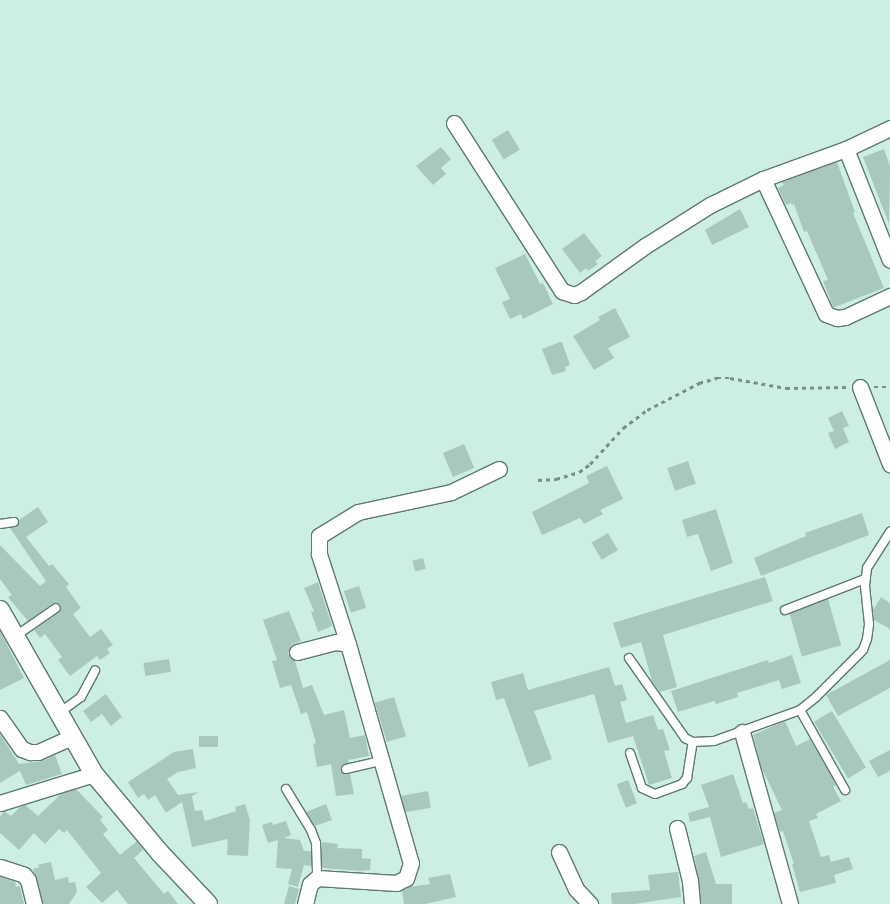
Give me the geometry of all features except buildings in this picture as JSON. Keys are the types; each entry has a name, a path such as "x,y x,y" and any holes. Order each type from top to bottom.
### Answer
{"street":[{"path":"454,123 562,291 568,294 581,292 645,246 710,205 763,179 846,149 890,128"},
{"path":"846,149 890,260"},
{"path":"763,179 826,314 837,318 845,317 890,296"},
{"path":"860,387 890,464"},
{"path":"306,904 310,884 317,878 396,883 402,881 410,872 411,863 348,644 318,554 319,536 358,512 452,492 499,469"},
{"path":"0,610 17,635 71,737 94,774 160,853 208,904"},
{"path":"296,652 336,642 348,644"},
{"path":"0,718 22,748 30,752 38,752 71,737"},
{"path":"742,732 790,904"},
{"path":"0,803 94,774"},
{"path":"677,828 690,882 692,904"},
{"path":"559,852 576,889 590,904"},
{"path":"0,867 24,875 28,880 34,904"}],"lane":[{"path":"0,524 14,522"},
{"path":"629,658 685,738 693,742 714,741 800,710 816,697 863,650 869,624 865,579 867,568 890,532"},
{"path":"785,610 865,579"},
{"path":"17,635 56,608"},
{"path":"59,713 81,697 95,671"},
{"path":"800,710 845,790"},
{"path":"630,754 642,788 655,794 682,784 687,778 693,742"},
{"path":"346,769 382,761"},
{"path":"286,789 311,830 316,843 317,878"}],"path":[{"path":"538,480 556,479 580,472 590,464 623,428 647,410 699,383 717,378 730,378 786,388 890,387"}]}
